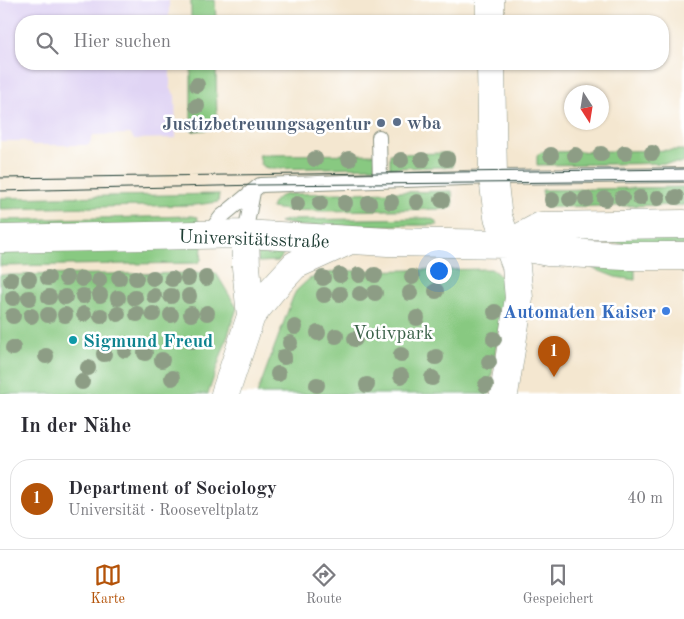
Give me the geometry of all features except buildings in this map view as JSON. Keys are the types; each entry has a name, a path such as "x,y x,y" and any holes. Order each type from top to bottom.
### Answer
{"main road":[{"path":"490,0 490,15"},
{"path":"491,70 493,177 498,217 516,266 519,298 504,394"},
{"name":"Universitätsstraße","path":"508,244 541,226 684,224"},
{"name":"Universitätsstraße","path":"0,239 208,234 221,236 245,234 350,241 508,244 548,252 624,256 684,256"},
{"path":"245,234 251,316"},
{"path":"224,394 251,316 272,290 295,266 350,241"}],"lane":[{"path":"379,137 380,181"},
{"path":"208,234 221,217 260,185 493,177 684,175"},
{"path":"245,234 253,192"}],"shaded area":[{"path":"0,0 169,0 169,15 15,15 15,70 170,70 170,87 175,96 176,138 134,139 130,134 93,135 89,145 32,145 25,141 0,141"}],"green space":[{"path":"191,0 215,0 216,15 191,15"},
{"path":"191,70 216,70 217,126 214,129 194,131 191,129"},
{"path":"684,150 684,163 537,165 537,156 541,152"},
{"path":"449,153 452,155 453,167 390,168 390,154"},
{"path":"376,154 375,167 267,169 261,164 259,155"},
{"path":"684,187 684,205 546,207 542,190"},
{"path":"452,191 453,206 448,209 324,211 271,208 277,199 287,194"},
{"path":"219,194 218,202 196,205 0,209 0,198"},
{"path":"197,217 200,226 0,232 0,220"},
{"path":"429,218 438,225 299,226 279,222 288,220"},
{"path":"684,230 684,246 554,241 553,232"},
{"path":"258,244 289,246 279,261 258,262"},
{"path":"202,246 201,260 198,263 0,266 0,247"},
{"path":"592,268 635,269 635,280 615,277"},
{"name":"Votivpark","path":"491,269 500,277 505,288 489,394 257,394 293,297 296,291 309,279 336,271"},
{"path":"216,273 237,308 208,394 0,394 0,275"}],"tram line":[{"path":"0,178 684,169"},
{"path":"0,191 260,185 684,181"}],"place":[{"name":"wba","path":"397,122"},
{"name":"Justizbetreuungsagentur","path":"381,123"},
{"name":"Automaten Kaiser","path":"666,311"},
{"name":"Sigmund Freud","path":"73,340"},
{"name":"Department of Sociology","path":"554,377"}]}
